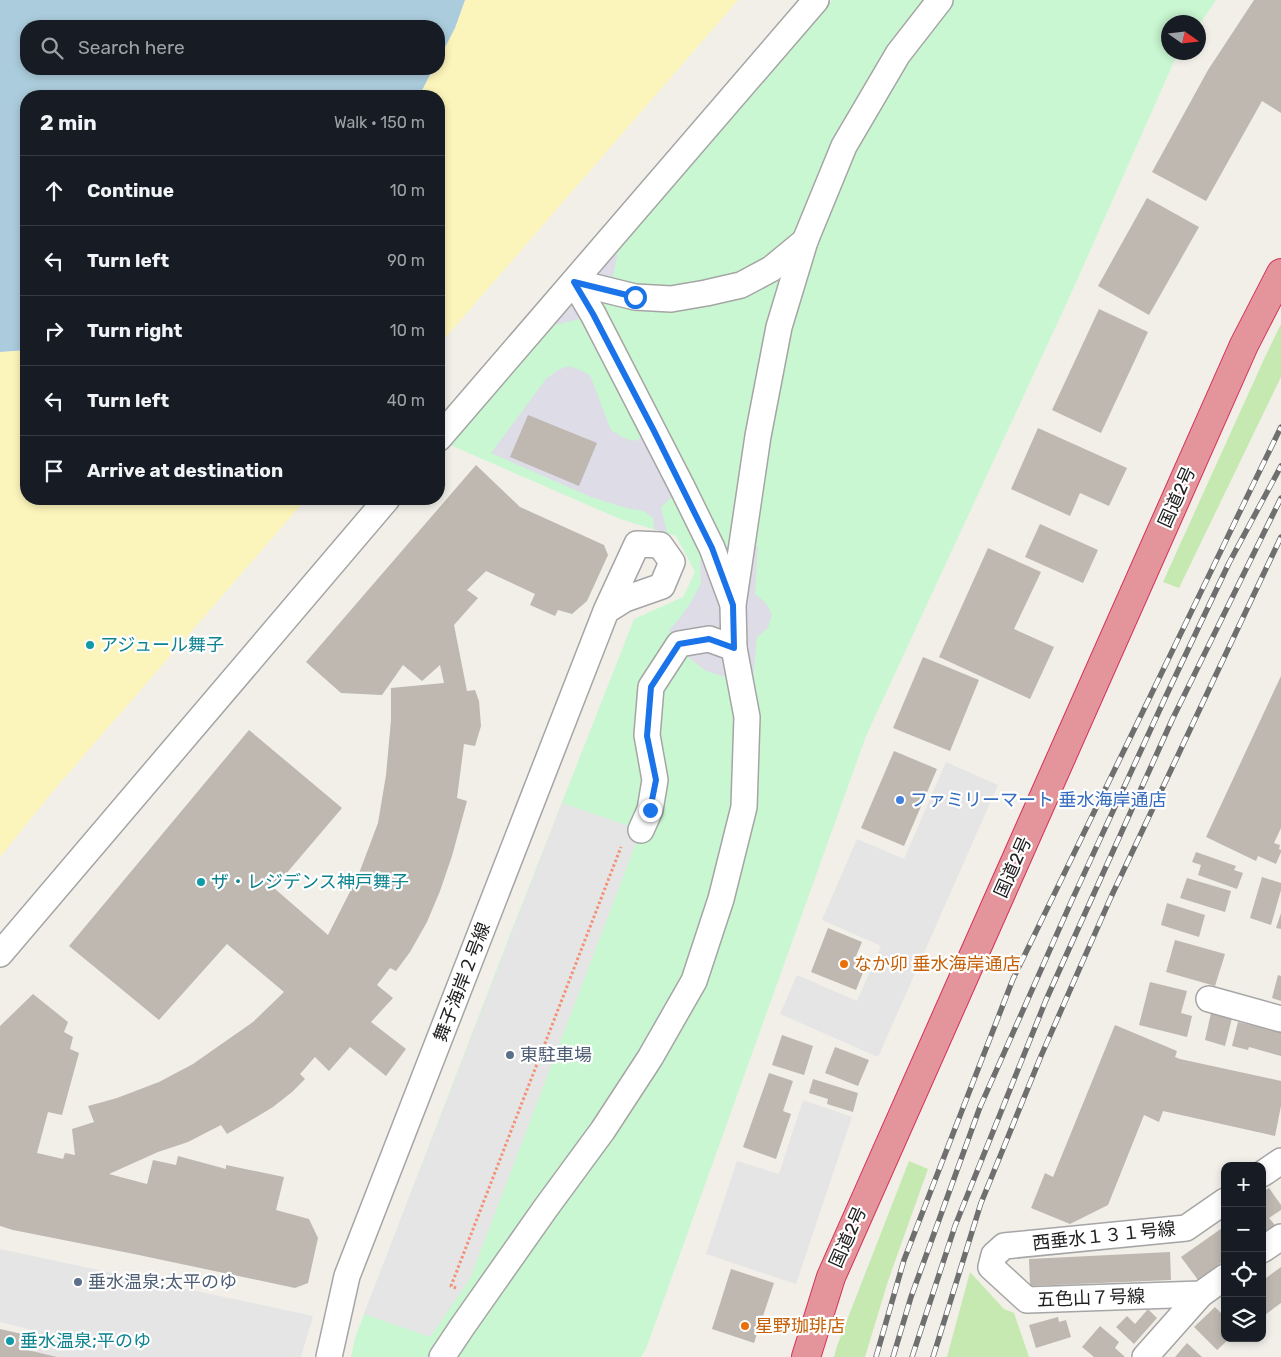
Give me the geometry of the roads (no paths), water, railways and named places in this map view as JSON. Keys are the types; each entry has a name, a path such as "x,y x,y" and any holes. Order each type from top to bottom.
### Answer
{"highway":[{"name":"国道2号","path":"806,1357 831,1277 1240,354 1281,273"}],"street":[{"path":"445,431 816,0"},
{"path":"442,1357 544,1209 603,1130 650,1058 694,981 721,899 744,806 747,716 734,648 733,605 758,436 779,328 805,241 844,146 898,54 940,0"},
{"path":"574,282 635,297 671,298 706,293 742,285 771,269 805,241"},
{"path":"574,282 593,314 682,487 712,548 733,605"},
{"path":"0,954 381,505"},
{"name":"舞子海岸２号線","path":"329,1357 347,1276 606,611"},
{"path":"641,830 650,810 656,780 647,736 651,687 679,644 709,639 734,648"},
{"path":"1210,999 1281,1019"},
{"path":"1266,1171 1281,1161"},
{"name":"西垂水１３１号線","path":"1004,1246 1186,1228 1221,1204"},
{"path":"1266,1247 1281,1237"},
{"name":"五色山７号線","path":"1004,1246 994,1255 991,1267 1027,1300 1201,1294"},
{"path":"1145,1357 1201,1294 1221,1280"}],"water":[{"path":"0,0 465,0 455,28 445,47 445,20 20,20 20,75 430,75 422,90 20,90 20,350 0,352"}],"railway":[{"path":"876,1357 904,1260 1013,979 1281,427"},
{"path":"893,1357 911,1297 980,1107 1072,900 1166,696 1229,563 1281,466"},
{"path":"912,1357 955,1226 1046,1000 1172,720 1281,498"},
{"path":"933,1357 981,1203 1041,1056 1111,897 1281,537"}],"place":[{"name":"アジュール舞子","path":"90,645"},
{"name":"ファミリーマート 垂水海岸通店","path":"900,800"},
{"name":"ザ・レジデンス神戸舞子","path":"201,882"},
{"name":"なか卯 垂水海岸通店","path":"844,964"},
{"name":"東駐車場","path":"510,1055"},
{"name":"垂水温泉;太平のゆ","path":"78,1282"},
{"name":"星野珈琲店","path":"745,1326"},
{"name":"垂水温泉;平のゆ","path":"10,1341"}]}
